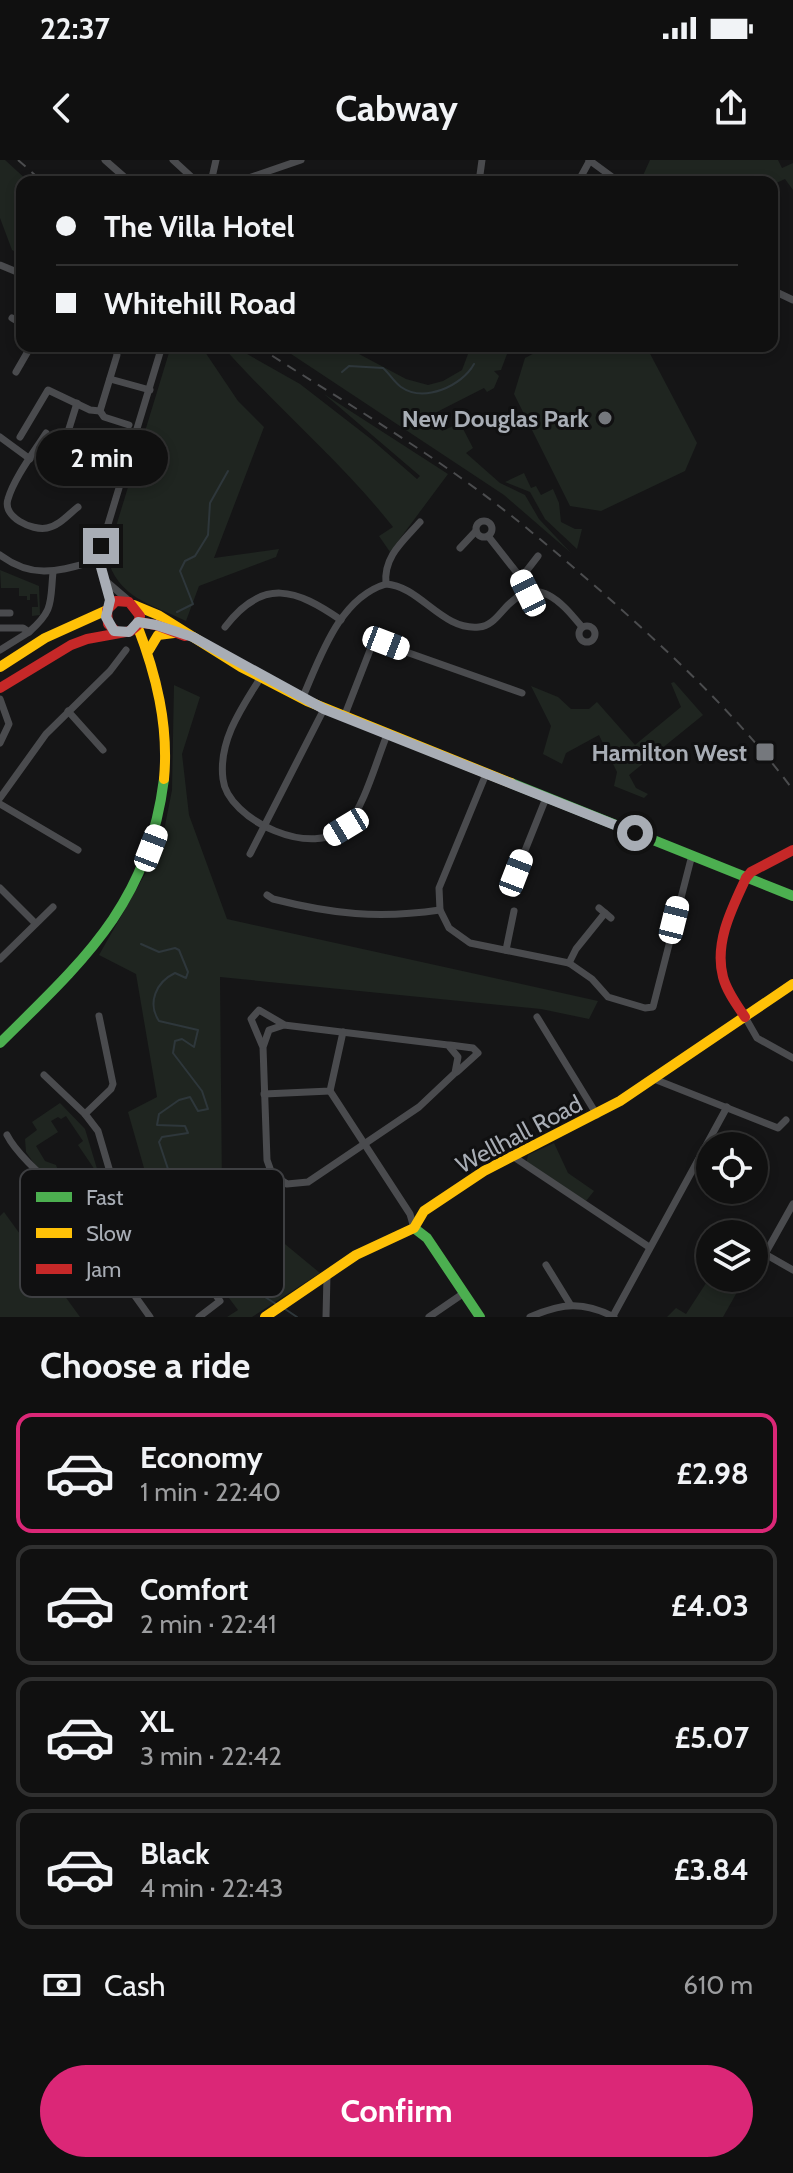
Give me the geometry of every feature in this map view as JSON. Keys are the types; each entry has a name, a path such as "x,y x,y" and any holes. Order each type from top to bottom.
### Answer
{"main road":[{"path":"0,667 45,638 120,600 132,603 168,619 261,677 324,709 793,896"},
{"path":"0,1043 78,964 115,920 133,892 157,833 165,777 161,704 148,648 138,624 139,613 132,603"},
{"path":"109,608 108,624 148,648"},
{"path":"0,688 62,649 82,640 122,632 138,624 156,625 193,637"},
{"path":"148,648 158,635 175,633"},
{"path":"745,1017 724,978 721,958 723,938 746,878 751,872 793,850"},
{"path":"732,870 771,861"},
{"name":"Wellhall Road","path":"265,1317 327,1275 399,1233 414,1228 424,1211 511,1155 597,1115 793,984"},
{"path":"414,1228 427,1238 480,1317"}],"street":[{"path":"105,160 123,176"},
{"path":"173,160 190,176"},
{"path":"254,176 301,160"},
{"path":"589,160 611,176"},
{"path":"2,266 7,255"},
{"path":"12,318 16,320"},
{"path":"16,372 28,352"},
{"path":"100,411 115,352"},
{"path":"109,608 106,580 99,560 101,546 160,352"},
{"path":"22,362 32,368"},
{"path":"110,379 150,390"},
{"path":"20,437 48,390 90,410 100,411"},
{"path":"67,435 77,403"},
{"path":"100,411 104,417 129,425"},
{"path":"28,425 42,432 7,500 12,517 40,529 47,528 55,526 78,507"},
{"path":"0,437 30,459"},
{"path":"386,584 386,567 391,555 420,522"},
{"path":"460,548 480,522 488,523 492,529 488,536"},
{"path":"476,531 481,537 488,536"},
{"path":"488,536 521,578 528,593"},
{"path":"0,555 20,567 41,572 53,572 99,560"},
{"path":"521,578 538,556"},
{"path":"0,650 29,632 49,612 53,572"},
{"path":"106,580 132,603"},
{"path":"302,699 324,647 341,620 363,593 386,584 405,588 429,608 475,627 490,623 514,600 528,593 546,593 556,598 582,627"},
{"path":"225,627 245,605 280,592 307,598 341,620"},
{"path":"0,613 10,613"},
{"path":"0,628 23,628 29,632"},
{"path":"344,717 372,645 378,642 522,693"},
{"path":"78,850 0,801 46,734 110,671 126,650"},
{"path":"261,677 236,716 228,740 223,779 231,800 242,810 294,838 312,841 327,839 346,827 355,814 387,735"},
{"path":"0,699 9,719 8,729 0,743"},
{"path":"250,854 324,709"},
{"path":"68,711 103,750"},
{"path":"0,712 9,719"},
{"path":"486,774 439,888 440,910 449,928 470,943 569,963 592,979 608,997 645,1008 653,1007 692,855"},
{"path":"516,873 546,798"},
{"path":"0,888 35,923"},
{"path":"267,895 317,911 351,915 380,916 440,910"},
{"path":"0,959 53,907"},
{"path":"506,950 514,911"},
{"path":"569,963 576,949 605,913"},
{"path":"263,1047 251,1019 259,1010 284,1025 473,1048 478,1053 419,1107 308,1182 284,1182"},
{"path":"85,1114 113,1084 99,1016"},
{"path":"537,1017 597,1115"},
{"path":"745,1017 757,1038 793,1058"},
{"path":"270,1169 267,1160 263,1047 269,1030 284,1025"},
{"path":"343,1032 330,1091 410,1214 414,1228"},
{"path":"92,1036 103,1035"},
{"path":"448,1045 458,1057 455,1073"},
{"path":"44,1075 85,1114 98,1131 109,1169"},
{"path":"55,1086 63,1078"},
{"path":"654,1079 778,1128 786,1120"},
{"path":"264,1094 330,1091"},
{"path":"530,1317 570,1304 587,1306 614,1317 727,1107"},
{"path":"7,1135 14,1149 24,1155 35,1169"},
{"path":"511,1155 649,1247"},
{"path":"793,1204 765,1254 793,1270"},
{"path":"546,1265 570,1304"},
{"path":"326,1317 327,1275"},
{"path":"429,1317 464,1293"},
{"path":"136,1297 150,1317"},
{"path":"199,1317 220,1301 217,1297"}],"shaded area":[{"path":"0,160 5,160 22,176 16,176 16,252 12,250 0,218"},
{"path":"650,160 778,160 782,168 793,163 793,190 785,179 778,182 778,176 643,176"},
{"path":"169,352 205,352 238,401 264,427 214,558 279,549 276,557 199,586 186,621 127,591 112,570 107,556"},
{"path":"228,352 244,352 300,384 417,479 420,476 324,394 448,474 390,552 379,536 393,527"},
{"path":"288,352 355,352 406,379 428,385 462,370 469,352 508,352 501,370 494,371 499,376 494,388 487,392 484,388 433,414 442,431 460,423 473,448 466,453 500,483 525,495 539,519 571,553 504,495"},
{"name":"New Douglas Park","path":"536,352 649,352 697,443 685,471 601,511 570,506 514,394 525,358"},
{"path":"524,473 531,488 536,486 541,495 553,489 559,503 561,522 582,529 577,549 545,519 530,492 505,482"},
{"path":"0,570 39,586 40,615 32,616 32,607 38,607 37,594 30,594 30,600 27,600 27,596 19,596 19,588 1,588"},
{"path":"674,682 703,715 629,775 636,788 648,794 644,798 614,786 617,772 599,735 566,753 562,764 543,754 551,726 531,686 558,697 571,709 589,709 597,702 635,745 681,707 671,683"},
{"path":"174,685 200,697 182,754 189,815 227,919 598,1001 589,1019 541,1009 220,977 222,1169 144,1169 128,1112 157,1097 136,974 99,955 161,846 172,790"},
{"path":"60,1103 85,1129 97,1169 78,1145 83,1141 66,1116 51,1121 58,1132 36,1146 45,1161 56,1165 57,1169 38,1169 26,1152 25,1139 37,1130 32,1122"},
{"path":"554,1143 568,1173 594,1191 586,1201 526,1164 528,1155"},
{"path":"4,1212 20,1234 20,1297 66,1297 80,1317 0,1317 0,1216"},
{"path":"284,1243 320,1273 284,1296"},
{"path":"700,1292 737,1292 723,1317 667,1317 676,1308 686,1314"},
{"path":"228,1297 283,1297 252,1317 227,1317 238,1310"}],"waterway":[{"path":"342,372 349,366 383,368 410,392 431,393 461,379 474,364"},
{"path":"177,612 193,604 180,571 185,561 195,556 208,535 210,503 228,471"},
{"path":"141,944 159,952 179,950 188,972 186,978 175,973 158,987 154,1000 155,1014 159,1021 198,1030 194,1047 182,1039 175,1041 173,1053 202,1091 208,1109 198,1111 190,1097 179,1100 159,1114 157,1125 185,1126 188,1133 162,1137 159,1142 168,1169"},
{"path":"259,1297 265,1297"},
{"path":"265,1297 276,1304"},
{"path":"285,1309 297,1317"}],"railway":[{"path":"18,160 36,176"},
{"path":"266,352 385,427 496,503 674,658 748,734 793,790"}],"traffic: fast":[{"path":"0,1043 85,956 108,926 144,861 156,823 164,779"},
{"path":"511,783 793,896"},
{"path":"414,1228 427,1238 480,1317"}],"traffic: slow":[{"path":"134,605 158,615 241,667 307,701 511,783"},
{"path":"0,667 45,638 107,610"},
{"path":"137,625 160,700 165,739 164,779"},
{"path":"149,650 158,635 174,633"},
{"path":"265,1317 356,1255 414,1228 424,1211 484,1171 620,1101 793,984"}],"traffic: jam":[{"path":"0,688 71,645 131,631 137,626 140,616 129,602 116,601 107,610 108,624 117,632"},
{"path":"138,622 185,636"},
{"path":"746,878 751,872 793,850"},
{"path":"745,1017 725,983 721,951 726,926 746,878"}],"place":[{"name":"New Douglas Park","path":"605,418"},
{"name":"Hamilton West","path":"765,752"}],"route":[{"path":"101,546 99,560 110,600 106,617 114,631 129,632 138,622 193,637 297,697 324,709 635,833"}]}
